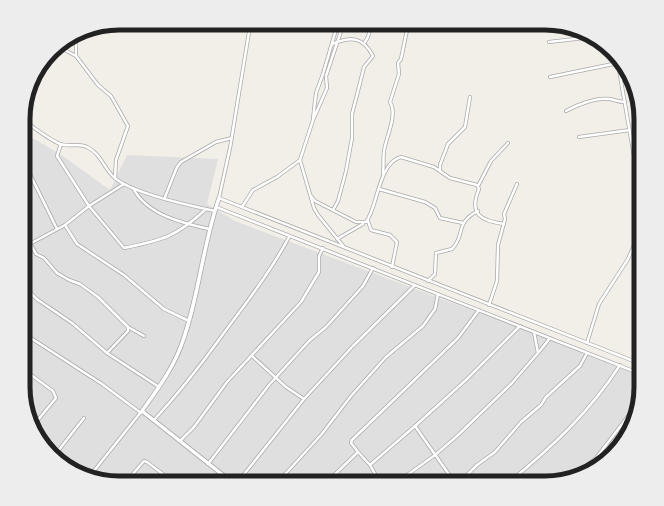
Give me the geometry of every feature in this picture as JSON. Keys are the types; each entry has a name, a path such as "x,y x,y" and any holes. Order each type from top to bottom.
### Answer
{"street":[{"path":"92,472 142,412 159,388 181,346 201,276 209,229 219,198 232,138 249,30"},
{"path":"313,120 316,93 336,30"},
{"path":"242,206 253,190 278,177 300,160 313,120 327,88 326,76 342,30"},
{"path":"365,42 370,30"},
{"path":"392,267 397,242 390,235 371,230 368,221 384,174 384,152 393,107 390,102 399,74 398,63 407,30"},
{"path":"549,42 581,38"},
{"path":"332,44 339,41 357,39 365,42 373,56 364,67 358,87 352,114 352,138 346,170 338,201 333,210"},
{"path":"76,41 76,56"},
{"path":"63,49 76,56 98,85 111,96 128,126 116,160 114,178"},
{"path":"550,78 615,64"},
{"path":"620,73 634,156"},
{"path":"440,170 440,165 448,144 465,127 470,98"},
{"path":"566,111 580,104 610,99 618,102 625,102"},
{"path":"30,125 61,144 74,144 88,147 101,158 114,178 124,184 165,198 215,211"},
{"path":"579,137 630,130"},
{"path":"165,198 177,167 181,162 216,142 232,138"},
{"path":"504,224 485,221 480,217 475,201 478,186 491,161 508,143"},
{"path":"61,144 57,153 58,158 89,206 124,248 170,236 190,224 206,209"},
{"path":"384,174 396,159 401,157 440,170 450,178 463,182 471,182 478,186"},
{"path":"300,160 318,216 346,248"},
{"path":"30,174 57,229"},
{"path":"30,243 65,225 89,206 124,184"},
{"path":"489,305 497,281 498,244 504,224 504,214 517,184"},
{"path":"133,187 142,200 168,218 209,229"},
{"path":"379,189 426,202 435,208 440,218 463,222"},
{"path":"311,196 315,201 356,222 363,223"},
{"path":"219,198 634,361"},
{"path":"216,207 289,237 323,248 634,371"},
{"path":"428,281 435,274 436,253 447,252 454,247 466,217 478,211"},
{"path":"337,239 368,221"},
{"path":"65,225 76,244 124,275 164,309 189,321"},
{"path":"154,421 202,362 254,294 272,267 289,237"},
{"path":"30,245 36,254 44,258 57,273 80,284 98,297 128,326 144,336"},
{"path":"587,343 599,304 628,259 634,245"},
{"path":"180,442 194,427 227,382 301,302 319,272 319,256 323,248"},
{"path":"208,464 275,377 310,341 326,327 363,286 373,268"},
{"path":"243,476 304,399 353,346 415,285"},
{"path":"30,292 38,300 72,323 107,353 159,388"},
{"path":"284,476 318,439 343,405 378,365 423,326 435,309 438,294"},
{"path":"376,476 370,465 351,443 352,440 458,338 479,310"},
{"path":"107,353 128,331 128,326"},
{"path":"370,465 466,380 520,326"},
{"path":"534,332 538,353"},
{"path":"30,338 142,412 224,476"},
{"path":"406,476 435,455 512,383 550,338"},
{"path":"467,476 477,465 495,452 521,422 542,405 546,397 580,366 587,353"},
{"path":"252,356 275,377 304,399"},
{"path":"516,476 560,439 584,415 620,365"},
{"path":"30,374 53,391 56,398 37,421"},
{"path":"587,465 596,458 629,415"},
{"path":"58,452 84,418"},
{"path":"415,426 450,476"},
{"path":"333,476 358,452"},
{"path":"131,476 144,461 165,476"}],"shaded area":[{"path":"30,136 60,154 110,190 127,155 218,159 207,204 235,221 634,371 634,393 631,410 625,426 612,446 594,461 568,473 545,476 113,476 96,473 85,469 60,454 48,441 39,426 33,410 30,393"}]}
